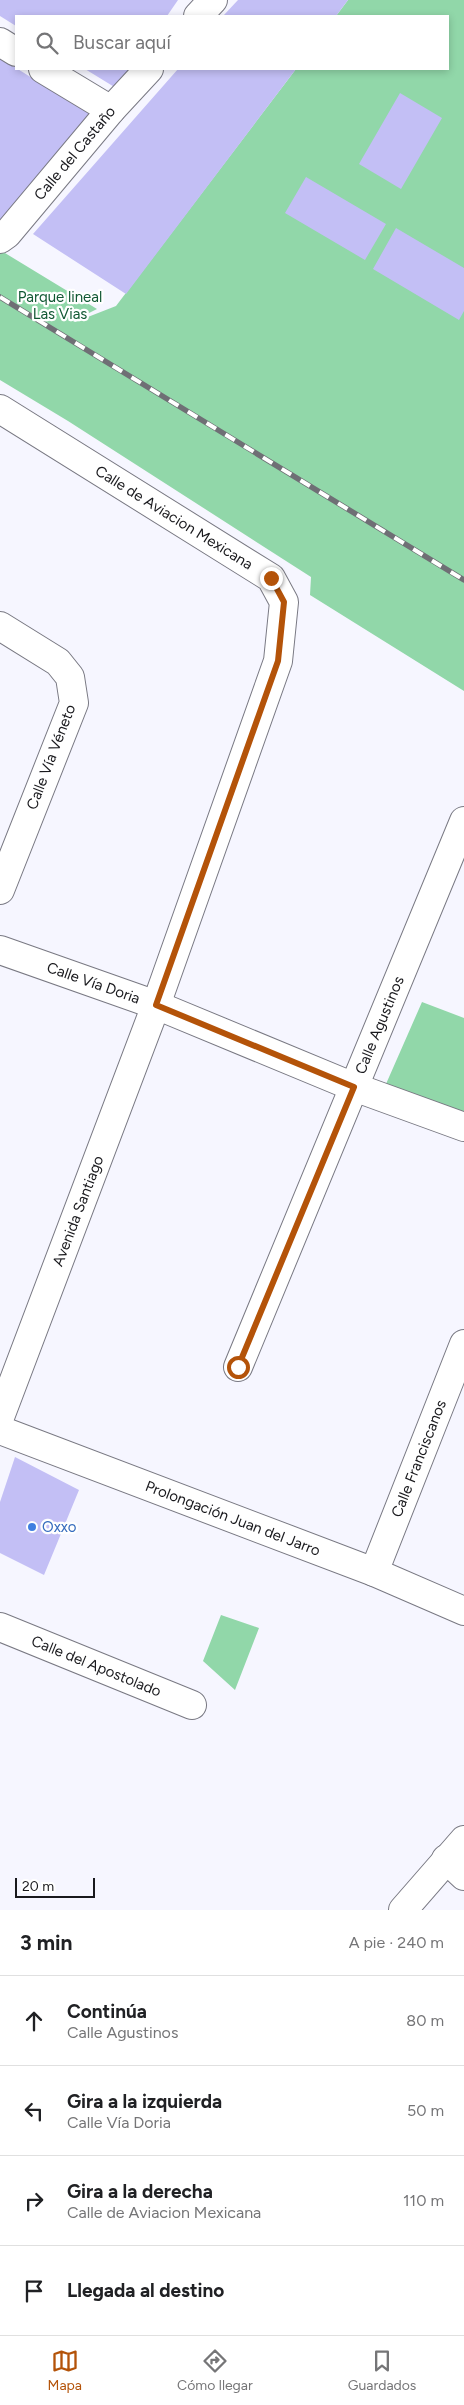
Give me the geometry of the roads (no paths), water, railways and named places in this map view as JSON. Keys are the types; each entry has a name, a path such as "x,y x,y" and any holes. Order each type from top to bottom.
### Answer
{"street":[{"path":"199,15 213,0"},
{"path":"0,42 15,51"},
{"path":"45,70 111,110"},
{"name":"Calle del Castaño","path":"0,239 7,234 111,110 148,70"},
{"name":"Calle de Aviacion Mexicana","path":"0,408 271,578 284,602 278,661 156,1005"},
{"name":"Calle Vía Véneto","path":"0,626 58,662 70,677 74,703 0,890"},
{"name":"Calle Agustinos","path":"238,1367 464,822"},
{"name":"Calle Vía Doria","path":"0,950 156,1005 354,1087 464,1127"},
{"name":"Avenida Santiago","path":"0,1416 156,1005"},
{"name":"Calle Franciscanos","path":"374,1572 464,1344"},
{"name":"Prolongación Juan del Jarro","path":"0,1430 374,1572 464,1611"},
{"name":"Calle del Apostolado","path":"0,1627 192,1705"},
{"path":"403,1910 458,1859"}],"railway":[{"path":"0,297 464,580"}],"place":[{"name":"Oxxo","path":"32,1527"}],"park label":[{"name":"Parque lineal Las Vias","path":"60,306"}]}
